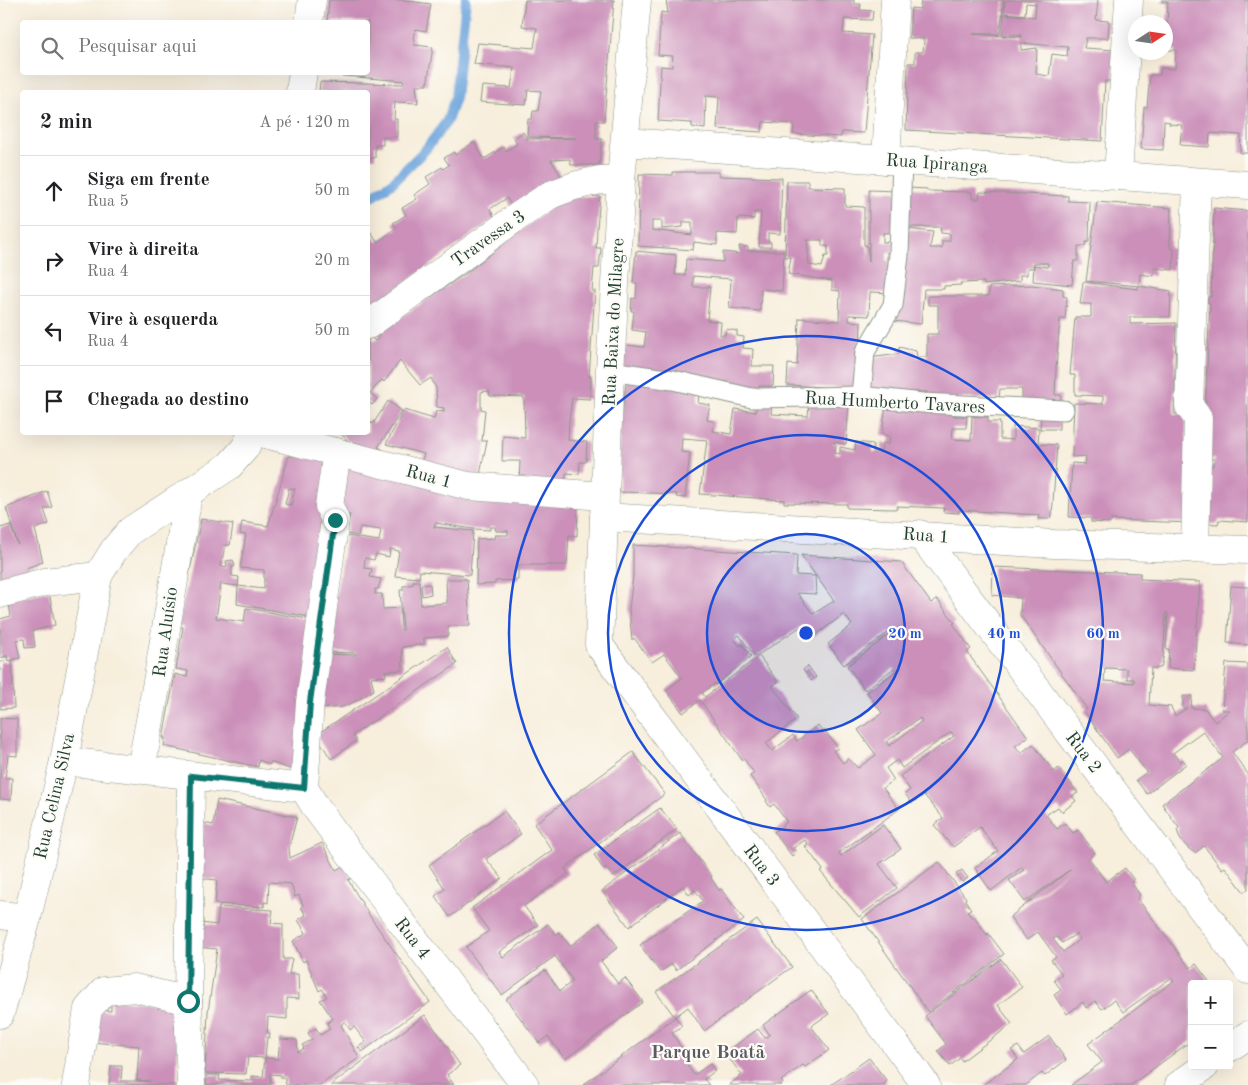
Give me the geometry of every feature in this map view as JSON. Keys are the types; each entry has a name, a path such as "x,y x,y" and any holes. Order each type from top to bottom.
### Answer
{"street":[{"path":"309,20 312,0"},
{"name":"Rua Baixa do Milagre","path":"599,645 610,371 621,180 637,0"},
{"path":"894,160 895,0"},
{"path":"1118,176 1129,0"},
{"path":"300,90 302,75"},
{"name":"Rua Ipiranga","path":"625,142 1248,185"},
{"name":"Travessa 3","path":"370,324 550,195 574,186 600,180 621,180"},
{"path":"1196,182 1189,406 1198,418 1196,549"},
{"path":"0,594 45,582 98,576 114,550 130,531 188,495 229,466 245,448 252,435"},
{"name":"Rua 1","path":"269,435 468,486 604,506 1054,544 1248,550"},
{"path":"64,761 304,788 310,702 335,520 329,506 337,452"},
{"name":"Rua Aluísio","path":"141,769 160,671 170,597 188,495"},
{"name":"Rua 2","path":"920,534 1248,970"},
{"name":"Rua Celina Silva","path":"0,1014 13,917 64,761 98,576"},
{"name":"Rua 3","path":"599,645 926,1085"},
{"path":"191,776 188,1001 191,1085"},
{"name":"Rua 4","path":"304,788 381,895 525,1085"},
{"path":"76,1085 88,1009 104,992 136,988 188,1001"},
{"path":"1233,1045 1248,1035"},
{"path":"1179,1085 1200,1070"}],"lane":[{"path":"861,396 864,352 893,305 899,255 894,160"},
{"name":"Rua Humberto Tavares","path":"610,371 672,380 752,398 861,396 922,403 1064,410"}],"building":[{"path":"329,0 401,0 431,4 426,31 415,29 413,39 415,39 414,45 433,47 427,85 416,85 418,103 395,102 394,119 397,119 397,137 383,137 383,145 375,145 375,158 370,158 370,90 319,90 320,82 403,84 404,81 332,75 370,75 370,20 327,20"},
{"path":"525,0 614,0 604,121 596,121 596,139 602,139 599,165 571,165 570,159 551,160 561,176 512,208 507,198 490,209 495,218 370,309 370,231 377,242 397,228 393,223 406,215 402,208 417,199 414,195 430,184 426,177 449,165 444,158 454,152 455,155 474,142 484,159 504,147 506,151 517,144 514,138 523,132 527,139 576,138 527,137 528,119 532,119 533,111 538,111 541,91 528,90 526,105 480,102 482,86 511,88 514,68 474,64 478,43 534,48 537,28 522,26"},
{"path":"666,0 854,0 854,4 861,4 860,10 873,11 872,20 844,19 843,33 872,35 864,133 842,132 841,137 793,134 794,124 763,122 762,132 717,129 719,97 706,96 705,129 692,127 692,123 658,121 661,66 672,67 673,56 658,55 661,12 668,13"},
{"path":"921,0 1004,0 1000,34 973,34 1022,37 1022,35 1002,35 1004,14 1035,17 1036,4 1026,3 1025,15 1004,13 1005,0 1098,0 1096,20 1109,21 1108,38 1086,38 1084,48 1115,50 1113,81 1105,81 1102,141 906,130 908,63 915,63 915,52 923,52 924,39 909,38 911,8 920,9","holes":["1021,43 1068,47 1067,56 1052,54 1049,76 1036,74 1037,48 1021,50"]},
{"path":"1162,0 1248,0 1248,153 1240,153 1241,135 1210,133 1209,147 1180,145 1182,125 1169,124 1170,122 1164,121 1163,150 1141,149 1144,107 1147,107 1150,75 1160,75 1161,68 1175,69 1176,50 1173,50 1173,15 1167,15 1168,2 1162,2"},
{"path":"673,172 719,172 719,176 782,178 780,234 768,233 768,241 771,242 771,247 759,247 761,212 754,212 754,219 738,218 737,234 717,233 717,245 694,242 693,250 638,246 639,174 673,175","holes":["652,221 662,221 662,229 683,227 683,222 692,222 692,235 652,230"]},
{"path":"787,181 808,181 808,187 845,188 845,206 864,207 864,245 867,246 869,261 869,190 897,191 897,232 883,233 883,242 896,242 893,252 887,252 887,261 893,261 892,293 870,292 869,316 849,315 849,321 861,322 859,389 787,385 788,364 797,365 799,318 839,321 840,291 832,290 832,281 788,274 791,257 785,257","holes":["807,240 822,240 822,246 828,246 828,256 825,256 822,267 809,265"]},
{"path":"909,188 927,189 927,191 972,192 972,199 979,199 980,192 1068,196 1068,201 1090,202 1089,242 1086,242 1085,246 1078,246 1078,261 1074,261 1072,285 1033,281 1034,268 1027,268 1027,275 1020,275 1020,281 984,285 984,282 960,283 961,285 944,286 944,289 924,289 921,324 894,321 908,229 933,232 930,248 942,248 942,241 950,241 950,234 941,233 940,227 908,227","holes":["1033,263 1048,263 1048,267 1034,265 1034,267"]},
{"path":"600,196 596,248 601,248 599,268 594,268 592,291 595,291 589,377 591,377 590,399 572,398 569,420 568,440 587,442 586,462 580,462 579,474 566,473 565,484 519,481 520,461 502,461 503,436 525,438 524,397 490,396 489,391 481,392 481,409 485,410 482,441 487,441 479,479 418,470 424,454 386,444 404,410 434,419 436,411 444,412 444,408 437,407 436,388 431,378 420,385 400,361 384,382 382,380 370,393 370,338 371,337 375,341 380,337 375,331 397,320 466,273 564,197"},
{"path":"1097,202 1171,208 1170,248 1174,249 1173,270 1154,268 1154,276 1140,274 1139,286 1086,281"},
{"path":"1214,208 1248,211 1248,522 1219,520 1218,524 1198,523 1201,465 1213,466 1214,459 1200,459 1205,412 1210,303 1207,302 1208,297 1211,297"},
{"path":"739,246 748,247 748,251 784,251 782,291 761,289 760,311 729,308 731,279 693,276 693,287 710,287 707,320 721,322 720,335 725,335 726,329 737,331 737,336 744,337 743,348 753,349 752,366 774,366 773,386 759,386 759,390 726,388 727,382 720,381 719,387 712,386 713,379 622,369 626,345 644,347 646,332 632,330 634,311 631,311 632,298 636,299 637,283 633,283 636,251 676,255 675,275 685,275 686,259 723,262 723,252 741,254"},
{"path":"1083,282 1138,289 1138,286 1171,291 1170,317 1130,317 1130,324 1176,323 1174,414 1185,413 1192,523 1111,520 1111,523 1091,522 1091,518 1069,517 1072,463 1085,464 1086,456 1072,457 1074,403 1103,404 1103,396 1075,395 1075,375 1070,375 1075,317 1091,317 1091,304 1080,304"},
{"path":"1032,285 1063,289 1063,296 1067,297 1065,319 1060,319 1056,368 1055,395 1061,395 1060,409 1022,408 1022,389 1000,389 999,399 927,398 927,392 871,391 869,358 899,354 899,347 916,351 917,357 927,357 927,334 938,334 938,305 928,305 928,296 989,296 989,287"},
{"path":"627,375 700,387 698,403 710,405 707,420 714,421 713,431 731,434 735,409 756,412 756,404 772,403 771,414 808,416 809,402 849,404 846,444 833,442 836,445 835,453 840,454 840,447 855,450 856,442 873,444 873,452 881,452 882,443 889,444 890,436 882,435 886,405 954,412 954,416 967,416 966,428 953,428 952,439 971,440 972,416 988,417 988,422 1000,422 1000,439 1013,440 1013,426 1039,428 1038,444 1057,445 1052,516 1049,519 1038,519 1039,515 959,510 959,513 943,512 944,508 897,506 897,509 847,508 847,504 784,503 784,500 700,494 707,440 682,438 681,452 690,453 685,498 676,497 677,494 619,492 620,433"},
{"path":"370,393 377,399 372,405 370,404"},
{"path":"388,401 402,411 378,447 383,450 381,452 353,446 342,435 370,435 370,421 373,424"},
{"path":"1041,413 1059,414 1059,429 1040,429"},
{"path":"289,456 334,460 309,617 237,604 238,586 264,589 264,570 240,568 246,535 240,534 242,522 268,526","holes":["289,488 295,489 291,505 285,504"]},
{"path":"339,462 578,505 577,536 569,535 567,565 518,565 518,580 495,581 495,584 476,585 477,539 496,538 495,535 508,535 508,531 496,531 495,527 490,527 490,530 473,529 435,523 434,527 473,531 470,575 420,571 419,578 395,576 399,551 390,549 389,557 376,554 374,560 365,558 364,568 372,569 370,577 381,579 378,589 375,589 375,594 382,594 383,609 400,608 401,630 403,630 400,590 403,590 403,586 414,584 413,581 419,581 421,605 447,603 446,579 467,579 470,626 448,626 448,636 424,638 424,644 402,647 403,670 385,671 386,676 371,677 374,690 343,707 317,709 326,654 356,655 356,653 326,652 346,536 379,541 381,530 360,527 358,536 346,534 350,515 337,513"},
{"path":"47,491 52,507 44,509 49,524 35,529 43,562 26,568 28,572 0,582 0,528 10,525 18,545 6,508"},
{"path":"201,519 233,524 230,545 225,545 221,566 227,567 226,561 233,560 235,566 232,567 232,576 239,577 238,586 221,584 216,618 244,622 246,608 313,620 295,771 270,762 270,765 259,760 258,767 164,746 165,738 163,738 175,674 187,677 188,671 176,669 183,627 178,627"},
{"path":"633,545 797,555 796,575 815,576 816,594 797,593 813,614 834,601 801,555 901,562 931,603 937,599 955,623 953,624 971,649 967,652 1028,737 1015,746 1021,753 1033,744 1054,772 1059,768 1078,793 1072,796 1076,801 1062,812 1058,807 1046,815 1057,829 1065,823 1073,833 1078,830 1095,853 1089,858 1106,882 1125,868 1134,880 1131,882 1140,895 1137,898 1190,968 1196,964 1208,980 1188,980 1188,1043 1131,1085 1071,1085 1102,1062 1088,1044 1174,981 1171,978 1123,1012 1114,1000 1102,1009 1095,1001 1086,1008 1083,1002 1067,1014 1054,995 1061,990 1054,980 1062,974 1051,960 1056,957 1038,932 1027,940 1010,917 1071,869 1025,902 1009,880 1024,870 1022,867 991,891 975,868 998,851 980,827 953,847 934,825 943,818 924,795 912,803 905,794 910,790 900,776 954,736 951,732 902,768 897,760 886,768 894,780 883,788 899,809 839,853 841,856 883,825 901,849 879,864 897,888 859,917 820,871 823,870 805,846 808,844 805,840 793,848 796,852 792,856 774,832 787,822 774,804 770,807 750,776 754,773 744,759 742,760 700,700 683,713 666,690 682,678 664,654 652,662 634,638 632,640 629,609 633,576","holes":["844,614 852,625 828,644 844,665 889,632 890,634 847,666 865,690 894,668 896,671 867,692 882,713 858,730 876,755 858,768 848,759 843,763 833,751 838,748 818,725 797,741 793,735 772,751 766,743 797,719 772,686 778,682 759,656 705,697 702,693 715,683 716,685 751,656 742,644 740,646 734,639 739,635 755,657 803,625 812,638","920,718 922,721 889,746 886,742","1076,934 1080,939 1063,952 1053,939 1057,937 1062,943"]},
{"path":"993,567 1140,573 1140,579 1200,582 1194,670 1168,668 1169,649 1166,649 1168,613 1166,613 1163,659 1161,668 1151,668 1149,705 1171,707 1175,716 1187,708 1183,708 1183,696 1192,696 1191,708 1205,709 1215,722 1230,710 1222,710 1226,663 1248,664 1248,740 1232,752 1248,774 1248,889 1244,892 1225,867 1222,869 1204,846 1195,853 1189,849 1180,839 1177,830 1179,828 1162,804 1223,758 1203,731 1173,753 1180,762 1182,759 1186,764 1147,794 1136,780 1147,772 1129,749 1117,758 1084,711 1087,709 1020,615 1021,598 992,595","holes":["1105,668 1127,669 1127,679 1134,679 1134,683 1104,681"]},
{"path":"430,584 431,594 422,596 421,585"},
{"path":"1231,586 1248,587 1248,645 1227,643"},
{"path":"49,591 55,625 33,631 35,647 25,648 24,639 16,640 20,658 8,661 7,656 0,658 0,619 11,616 8,600"},
{"path":"447,647 457,664 353,735 356,741 331,759 316,735"},
{"path":"12,661 14,708 0,709 0,662"},
{"path":"808,666 816,677 811,681 803,670"},
{"path":"0,718 17,719 17,756 8,755 5,778 12,778 11,800 0,799"},
{"path":"633,752 665,794 565,868 568,874 524,906 538,925 499,952 503,957 548,924 556,935 559,932 570,946 600,923 618,947 601,961 618,984 625,978 643,1002 565,1059 548,1036 539,1043 506,999 545,970 560,991 573,981 555,956 502,995 466,947 489,931 472,908 552,850 534,824"},
{"path":"217,800 297,817 289,847 290,858 322,843 336,870 345,865 351,878 348,880 371,918 430,1002 362,1052 358,1047 366,1042 354,1027 350,1030 345,1021 341,1025 359,1058 320,1085 286,1085 285,1078 281,1078 281,1075 270,1074 271,1085 206,1085 206,1075 220,1075 219,1080 252,1081 252,1076 263,1077 265,1058 278,1059 280,1039 297,1040 298,1052 304,1048 302,1045 312,1040 308,1033 316,1028 320,1035 330,1029 327,1023 333,1019 320,1000 327,997 322,989 319,991 306,960 303,962 293,941 306,933 298,920 306,915 301,907 303,905 299,895 295,897 291,884 269,882 268,903 264,902 264,907 215,904 217,880 199,878 204,823 213,825"},
{"path":"660,808 677,829 613,877 606,868 604,870 594,855"},
{"path":"504,811 521,834 486,859 502,878 450,917 435,896 445,889 429,865"},
{"path":"680,833 712,877 719,890 721,889 744,920 676,970 672,964 660,972 640,945 703,901 695,890 689,895 683,886 629,927 602,891"},
{"path":"939,862 966,898 965,900 971,909 967,911 972,918 974,916 987,935 988,933 1004,954 928,1012 862,919"},
{"path":"962,870 968,878 962,882 956,874"},
{"path":"219,907 273,910 271,923 283,924 283,959 292,959 289,974 298,974 299,999 287,998 287,1019 268,1017 267,1033 270,1033 269,1038 267,1037 265,1058 248,1057 246,1074 205,1073 208,1012 217,949 197,947 199,923 217,925"},
{"path":"757,920 792,967 704,1031 688,1007 675,1017 656,992"},
{"path":"1001,959 1022,987 998,1005 1012,1024 962,1061 960,1058 950,1066 938,1051 946,1044 925,1016"},
{"path":"811,990 829,1014 811,1026 829,1050 805,1067 803,1065 781,1081 783,1083 781,1085 729,1085 742,1075 725,1053 758,1029 765,1038 770,1035 763,1025"},
{"path":"111,999 176,1006 175,1030 178,1030 177,1082 180,1082 180,1085 109,1085 111,1066 122,1066 121,1081 150,1081 137,1080 139,1046 90,1042 98,1010 111,1011"},
{"path":"425,1015 460,1065 447,1075 454,1085 331,1085"},
{"path":"675,1017 682,1026 672,1033 689,1060 686,1063 694,1075 710,1064 715,1071 704,1079 709,1085 583,1085"},
{"path":"1049,1036 1066,1060 1045,1076 1042,1073 1026,1085 983,1085 1018,1059 1011,1050 1018,1046 1024,1054"},
{"path":"869,1058 887,1081 883,1085 831,1085"}],"waterway":[{"path":"370,198 392,183 426,149 447,121 455,98 466,0"}],"district":[{"name":"Parque Boatã","path":"708,1051"}],"route":[{"path":"188,1001 191,776 304,788 306,736 314,661 335,520"}]}
